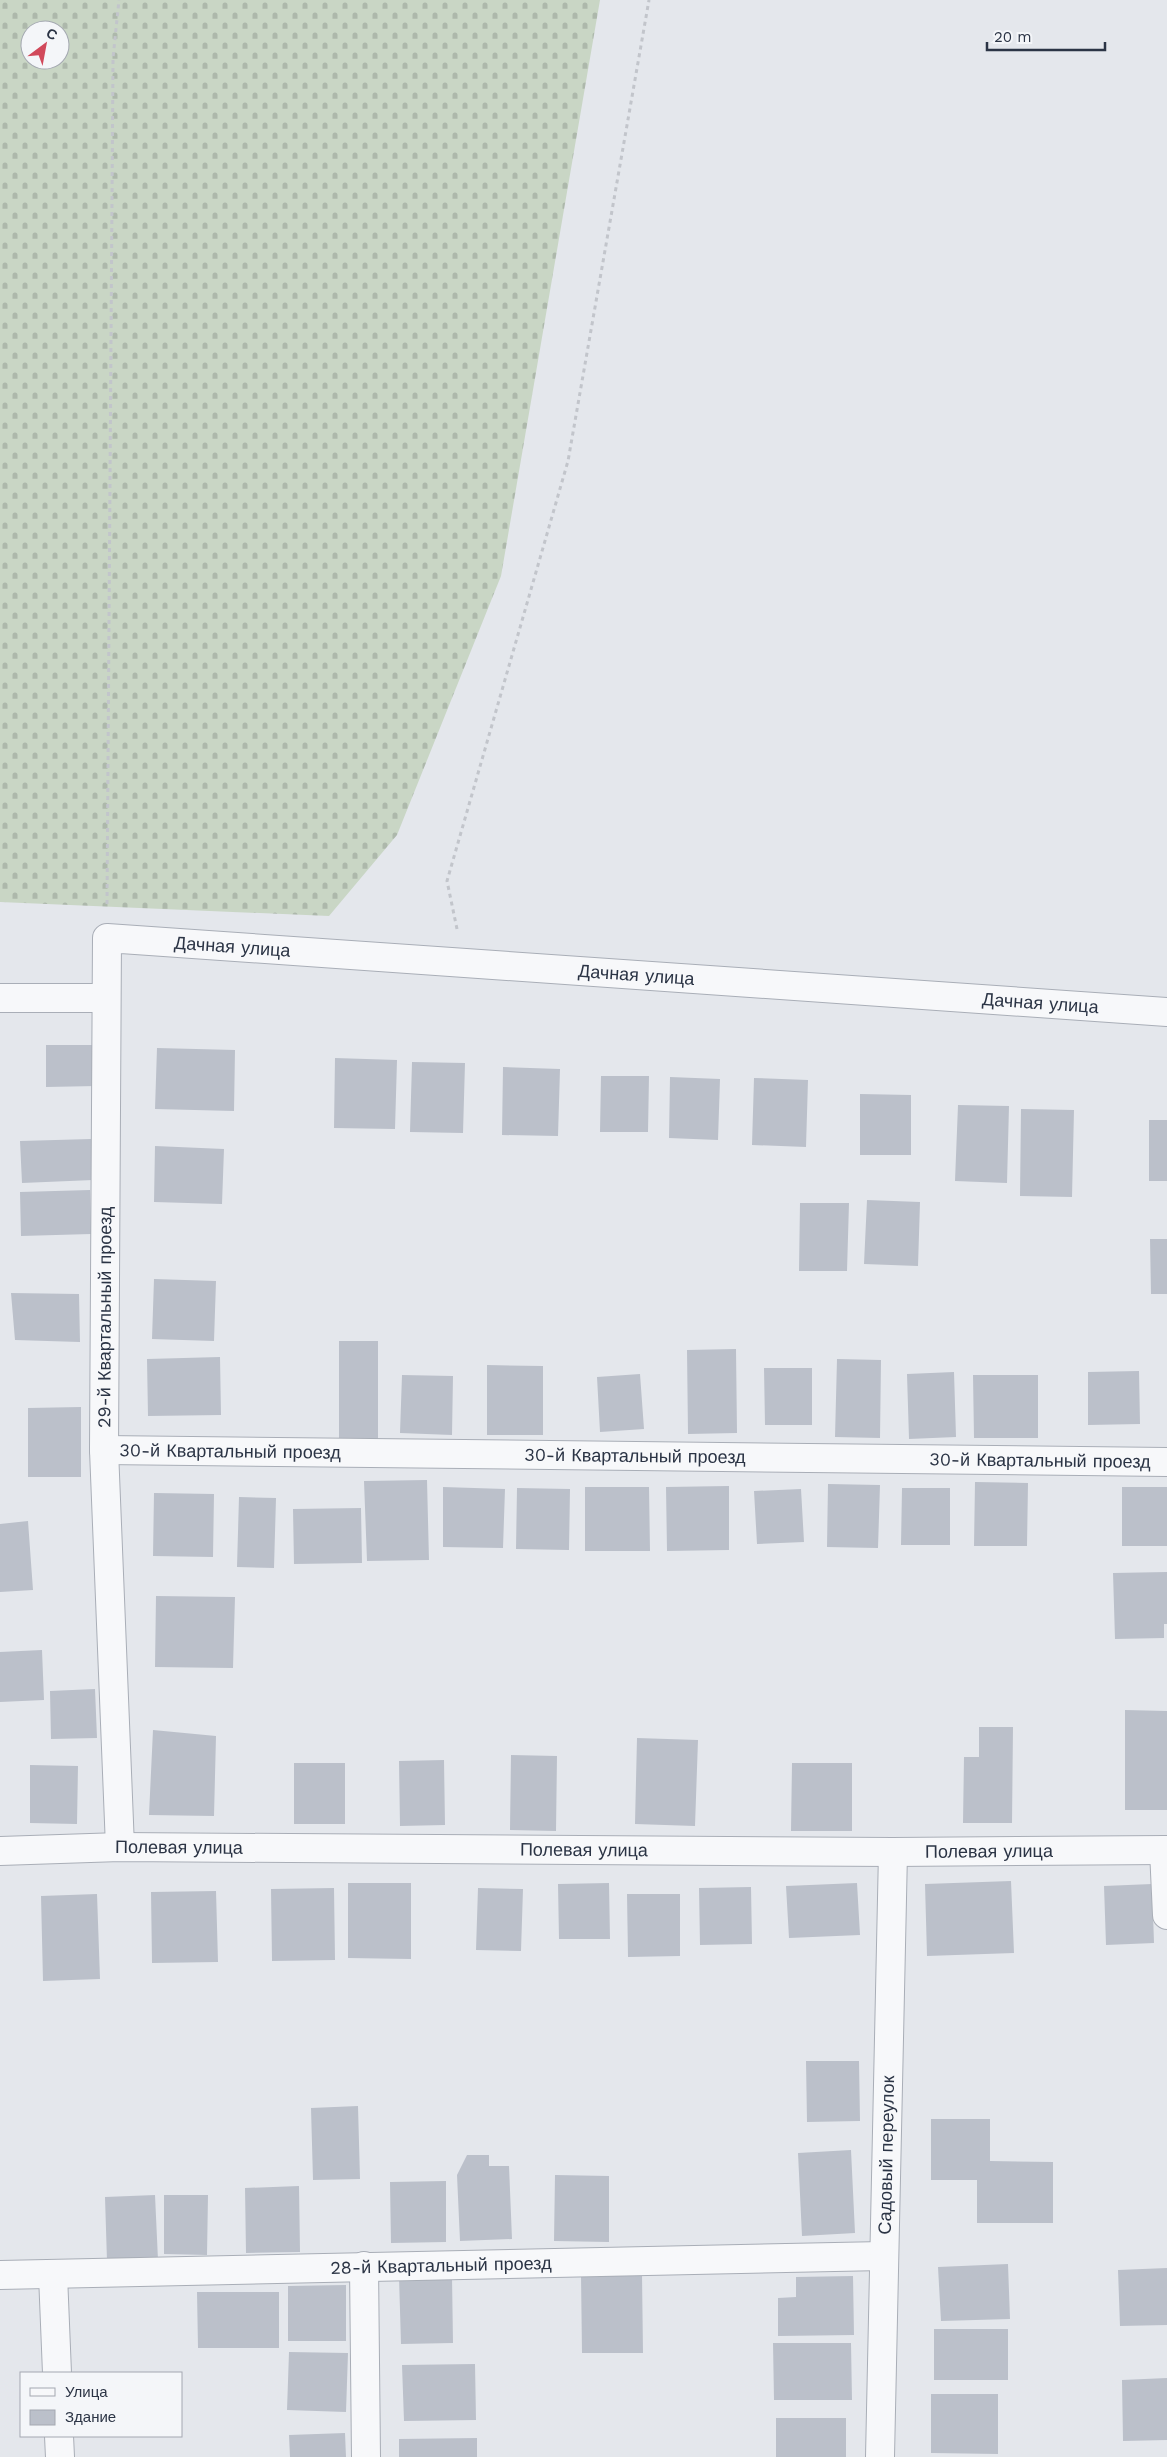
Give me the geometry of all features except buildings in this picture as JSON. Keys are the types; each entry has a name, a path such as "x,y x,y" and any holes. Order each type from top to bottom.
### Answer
{"street":[{"name":"Дачная улица","path":"107,938 1167,1012"},
{"name":"29-й Квартальный проезд","path":"107,938 104,1450 120,1847"},
{"path":"0,998 106,998"},
{"name":"30-й Квартальный проезд","path":"104,1450 1167,1462"},
{"name":"Полевая улица","path":"0,1851 120,1847 893,1852 1165,1850"},
{"path":"1165,1850 1167,1915"},
{"name":"Садовый переулок","path":"880,2457 893,1852"},
{"name":"28-й Квартальный проезд","path":"0,2275 883,2256"},
{"path":"364,2266 366,2457"},
{"path":"53,2275 57,2372"},
{"path":"59,2437 60,2457"}],"path":[{"path":"107,938 113,58 119,0"},
{"path":"464,963 447,881 568,461 650,0"}],"green space":[{"path":"0,0 600,0 501,576 397,835 329,916 0,902"}]}
